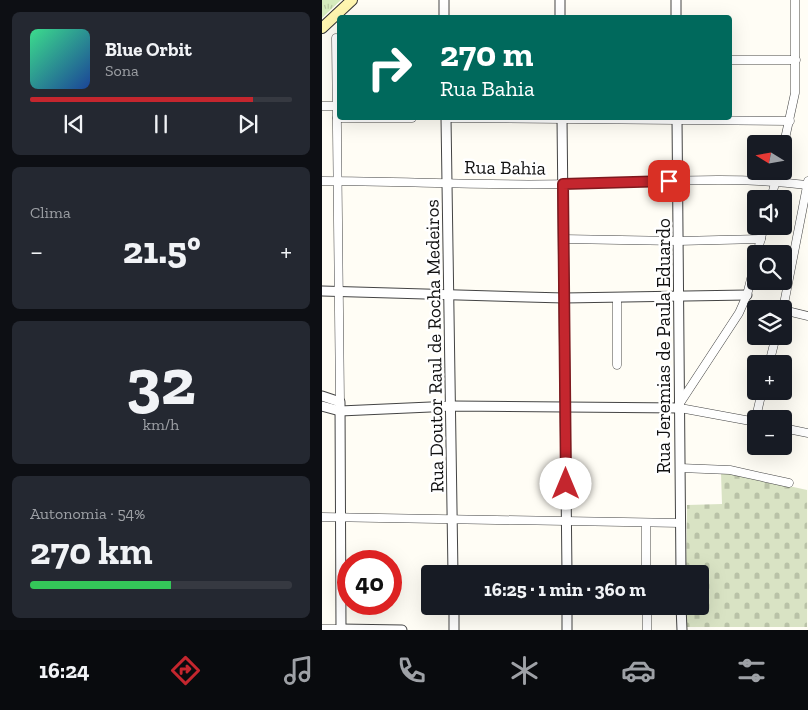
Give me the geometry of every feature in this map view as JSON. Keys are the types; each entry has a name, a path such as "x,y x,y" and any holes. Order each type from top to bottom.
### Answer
{"main road":[{"path":"322,28 352,0"}],"street":[{"path":"444,0 444,15"},
{"path":"560,0 560,15"},
{"path":"676,0 676,15"},
{"path":"786,135 795,93 795,0"},
{"path":"336,38 337,46"},
{"path":"732,60 796,60"},
{"path":"337,80 337,118"},
{"path":"322,106 336,106"},
{"path":"337,120 341,630"},
{"name":"Rua Doutor Raul de Rocha Medeiros","path":"446,120 454,565"},
{"path":"562,120 567,565"},
{"name":"Rua Jeremias de Paula Eduardo","path":"677,120 681,565"},
{"path":"732,120 790,121"},
{"name":"Rua Bahia","path":"322,181 563,184 678,181 807,183"},
{"path":"773,190 775,182"},
{"path":"785,300 806,201 807,183"},
{"path":"759,245 762,235"},
{"path":"563,239 678,241 761,239"},
{"path":"680,405 729,331 748,290"},
{"path":"322,291 564,298 747,295"},
{"path":"617,298 618,365"},
{"path":"792,312 808,316"},
{"path":"322,396 340,407"},
{"path":"322,406 349,409 452,406 680,405 747,420"},
{"path":"792,430 808,433"},
{"path":"680,468 730,470 789,483"},
{"path":"322,517 681,523"},
{"path":"646,523 646,565"},
{"path":"454,615 454,630"},
{"path":"567,615 567,630"},
{"path":"647,615 647,630"},
{"path":"681,615 682,630"},
{"path":"322,629 402,630"}],"green space":[{"path":"322,0 341,0 322,18"},
{"path":"726,472 807,490 807,627 686,627 686,615 709,615 709,565 686,565 687,505 722,504 721,473"}],"route":[{"path":"566,484 563,184 669,181"}]}
